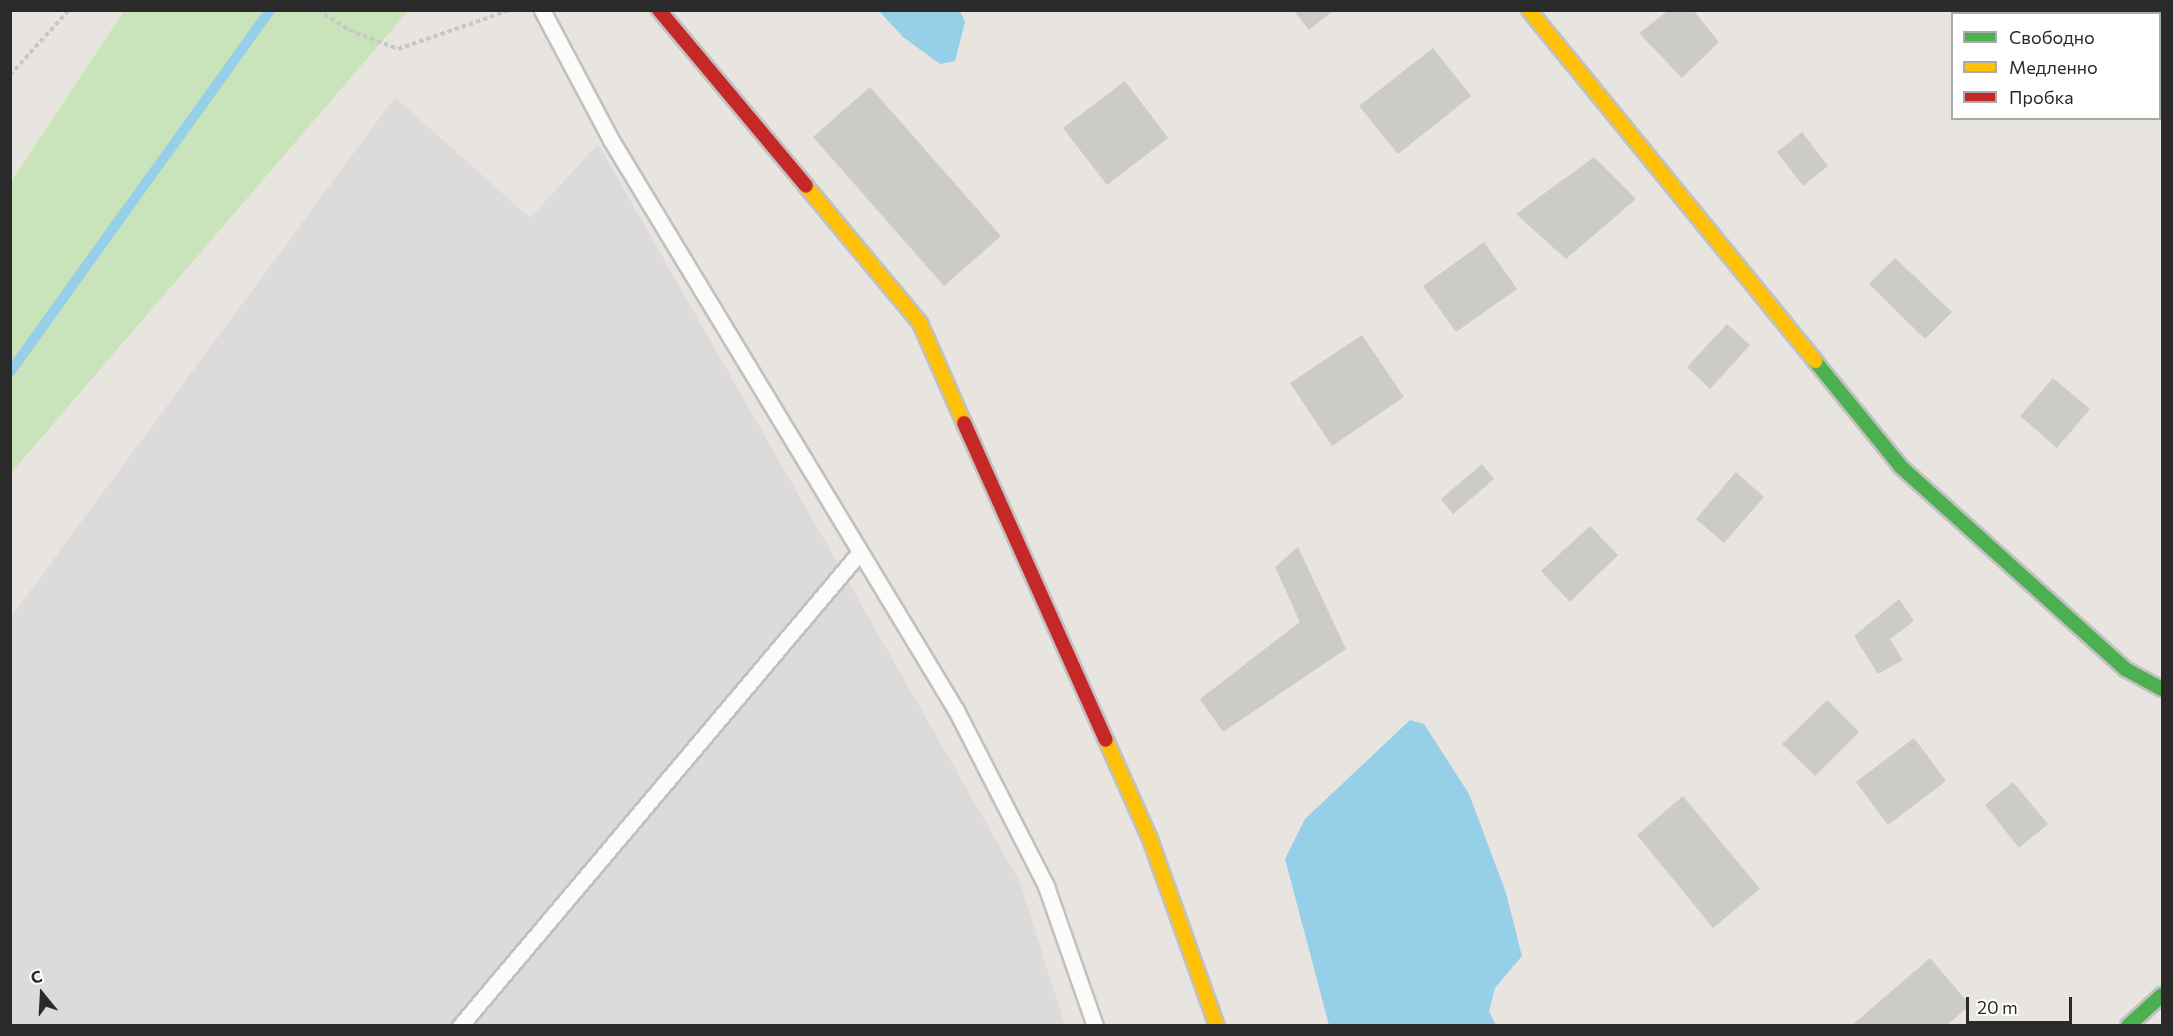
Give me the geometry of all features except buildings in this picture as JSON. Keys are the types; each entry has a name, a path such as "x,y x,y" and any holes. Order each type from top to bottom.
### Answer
{"street":[{"path":"659,10 920,323 1150,838 1217,1026"},
{"path":"1529,10 1901,467 2125,669 2163,689"},
{"path":"2128,1026 2163,995"}],"lane":[{"path":"542,10 611,140 956,710 1046,886 1095,1026"},
{"path":"460,1026 860,552"}],"path":[{"path":"10,75 69,10"},
{"path":"318,10 349,30 399,49 510,10"}],"shaded area":[{"path":"395,97 530,218 598,144 1020,882 1065,1025 11,1026 11,617"}],"green space":[{"path":"124,11 408,11 11,473 11,182"}],"water":[{"path":"879,11 960,11 965,22 955,61 940,64 903,37"},
{"path":"1410,720 1424,724 1469,794 1506,893 1522,956 1495,988 1489,1011 1496,1025 1329,1025 1285,859 1305,819"}],"waterway":[{"path":"10,372 270,10"}],"traffic: fast":[{"path":"1815,361 1901,467 2125,669 2162,689"},
{"path":"2128,1026 2162,995"}],"traffic: slow":[{"path":"1529,10 1815,361"},
{"path":"806,186 920,323 964,423"},
{"path":"1106,740 1150,839 1217,1026"}],"traffic: jam":[{"path":"659,10 806,186"},
{"path":"964,423 1106,740"}]}
